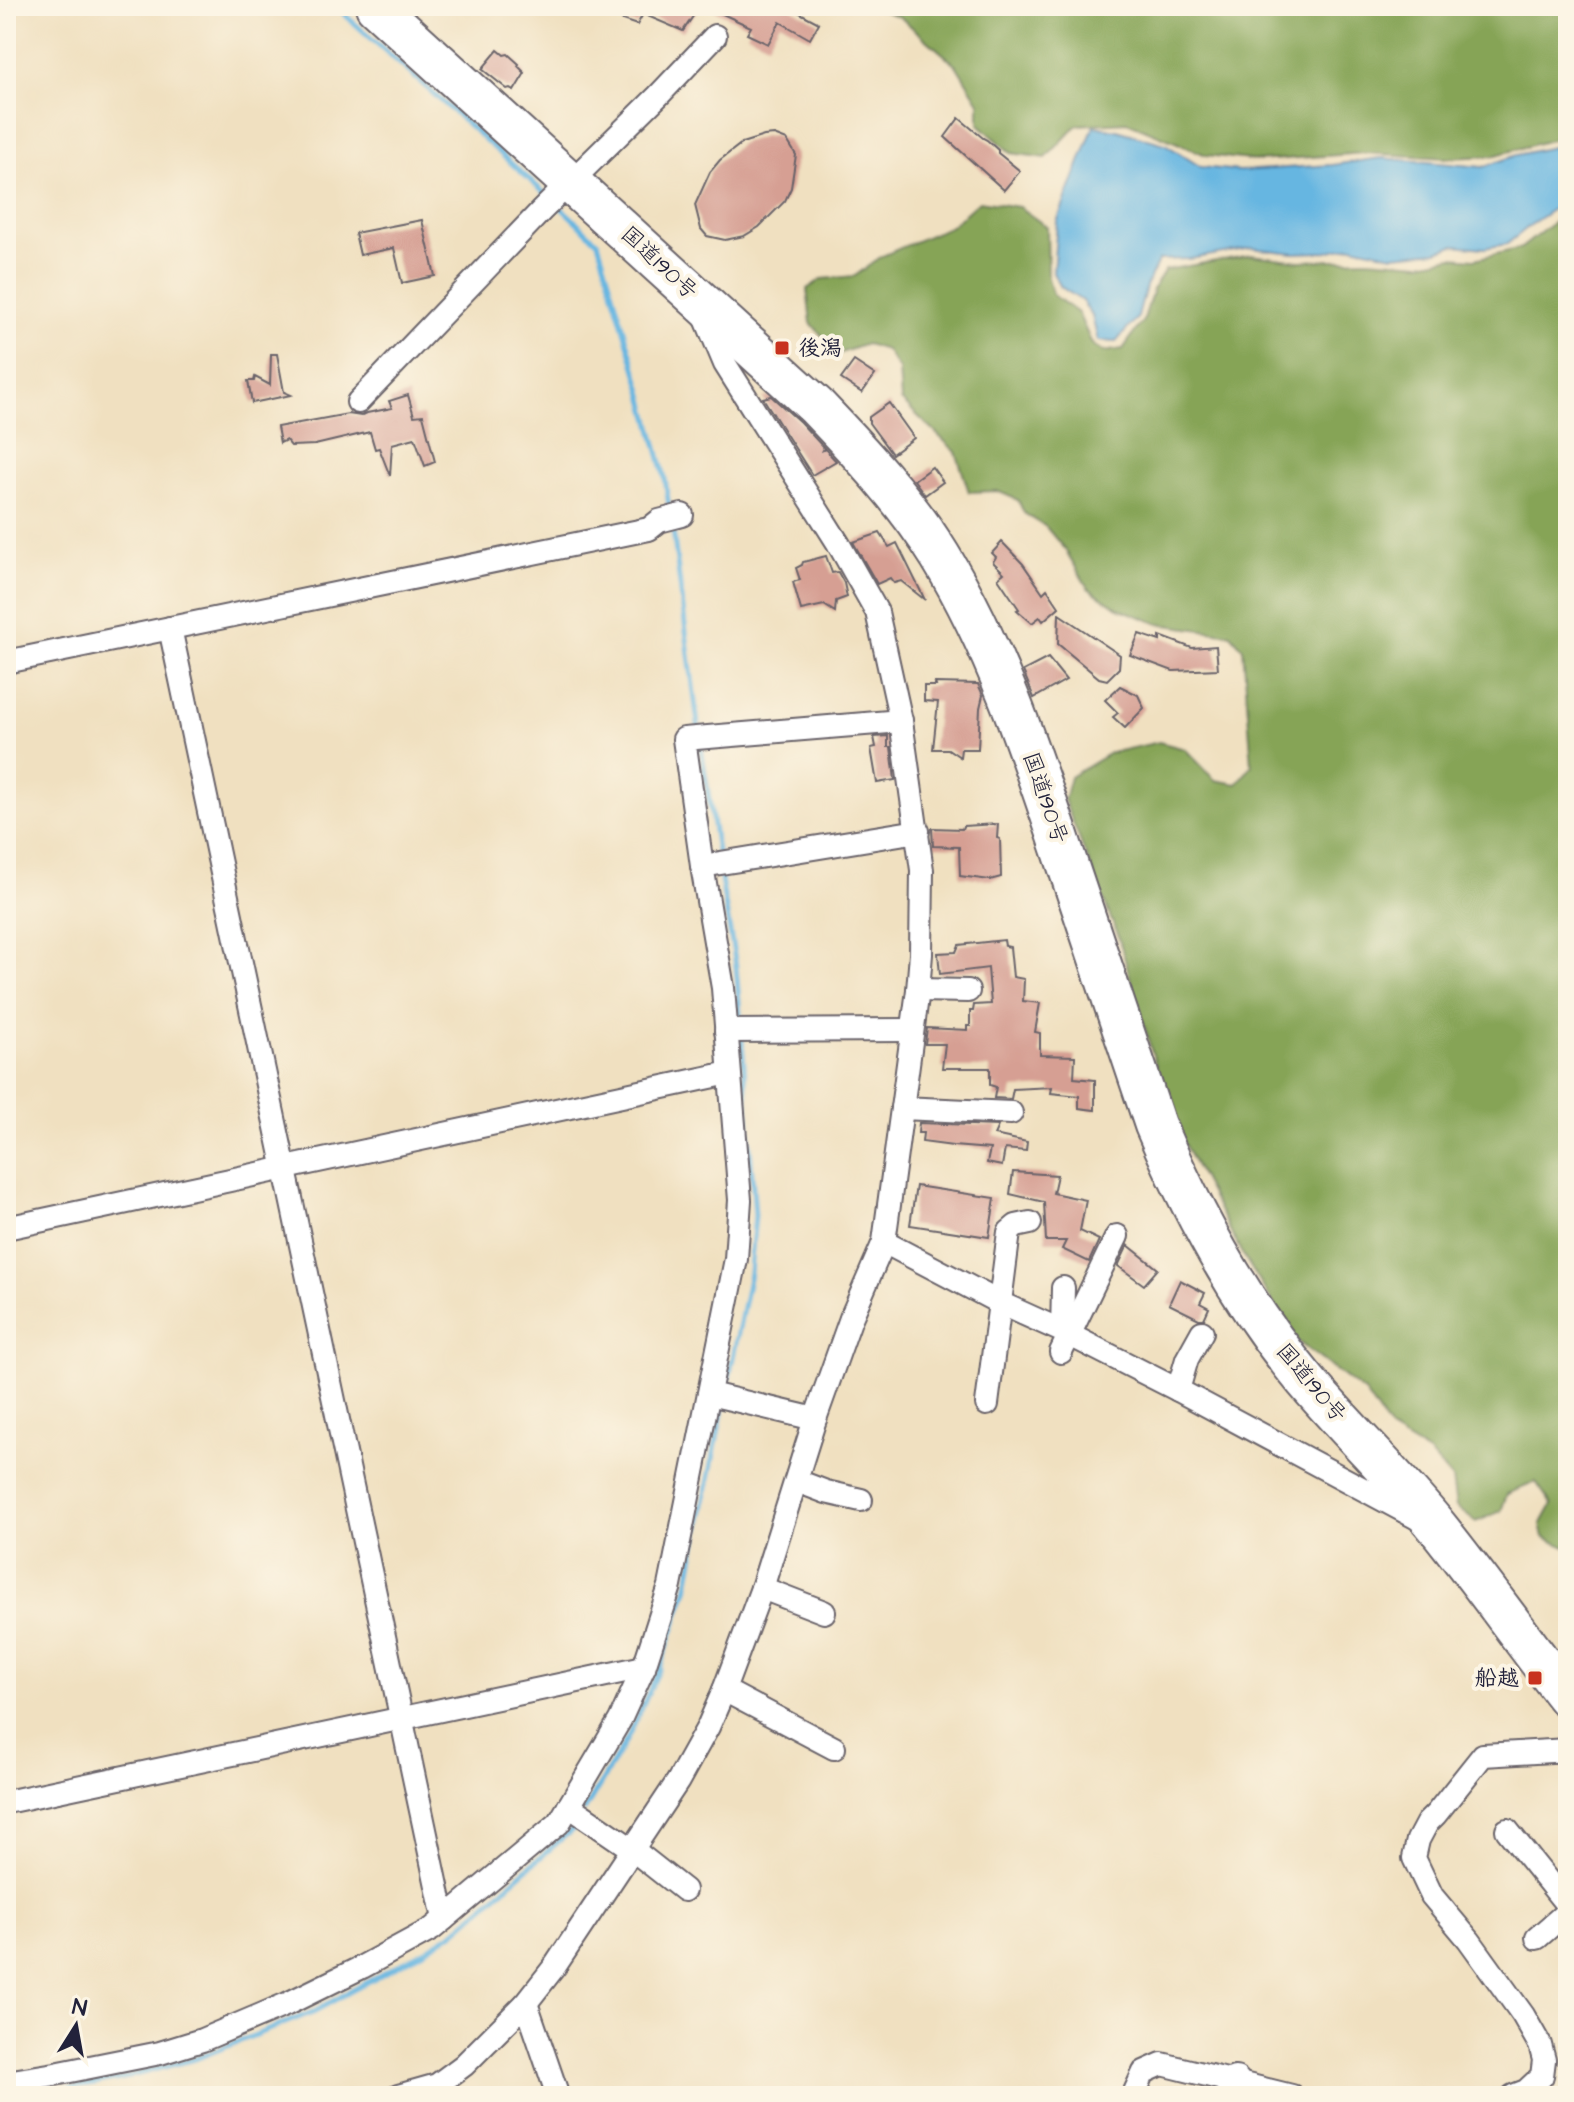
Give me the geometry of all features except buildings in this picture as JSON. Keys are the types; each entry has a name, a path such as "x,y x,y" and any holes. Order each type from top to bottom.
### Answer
{"highway":[{"name":"国道190号","path":"376,6 816,406 914,519 940,556 990,654 1030,754 1155,1125 1199,1222 1246,1303 1305,1380 1438,1528 1568,1698"}],"street":[{"path":"358,402 715,36"},
{"path":"398,2096 437,2085 464,2065 526,2003 563,1955 678,1781 708,1727 724,1690 762,1588 815,1419 851,1318 884,1242 921,954 922,870 901,721 877,612 838,543 725,364 699,300"},
{"path":"6,662 649,529 659,521 682,515"},
{"path":"170,628 444,1919"},
{"path":"6,2082 160,2053 202,2040 287,2004 432,1929 559,1823 620,1720 644,1667 670,1586 736,1259 740,1200 719,961 684,739 901,721"},
{"path":"702,866 918,831"},
{"path":"918,990 968,991"},
{"path":"726,1031 912,1030"},
{"path":"6,1228 729,1073"},
{"path":"902,1108 1011,1113"},
{"path":"987,1404 1009,1232 1016,1226 1030,1223"},
{"path":"1064,1339 1117,1236"},
{"path":"884,1242 1064,1339 1178,1390 1438,1528"},
{"path":"1063,1288 1064,1339"},
{"path":"1178,1390 1187,1359 1202,1332"},
{"path":"710,1394 815,1419"},
{"path":"797,1481 861,1500"},
{"path":"762,1588 824,1612"},
{"path":"6,1802 644,1667"},
{"path":"724,1690 834,1748"},
{"path":"1513,2096 1526,2091 1542,2076 1544,2060 1540,2045 1523,2015 1469,1940 1432,1896 1414,1858 1418,1840 1427,1823 1483,1755 1568,1750"},
{"path":"569,1806 632,1849 684,1890"},
{"path":"1507,1830 1568,1909 1537,1938"},
{"path":"526,2003 558,2096"},
{"path":"1133,2096 1144,2072 1162,2064 1233,2089 1292,2096"}],"green space":[{"path":"869,6 1568,6 1568,138 1493,156 1447,158 1365,153 1258,161 1206,155 1127,122 1077,125 1046,158 1011,153 979,124 979,102 956,65 900,17"},
{"path":"979,201 1019,207 1047,227 1048,278 1053,295 1078,313 1092,344 1103,352 1123,349 1144,319 1153,289 1165,270 1251,255 1300,261 1367,259 1421,263 1452,257 1475,259 1521,248 1568,211 1568,1548 1544,1537 1541,1525 1552,1505 1536,1482 1507,1494 1501,1511 1476,1522 1456,1507 1452,1479 1430,1454 1390,1430 1365,1393 1297,1341 1241,1252 1172,1121 1119,939 1064,800 1070,777 1110,753 1159,742 1185,749 1215,780 1237,784 1252,765 1243,648 1231,634 1159,624 1118,608 1088,588 1066,551 1046,527 1024,513 1018,500 997,491 969,492 956,452 901,400 899,370 886,350 866,344 838,354 811,323 807,289 822,279 855,276 882,256 951,226"}],"water":[{"path":"1094,126 1165,144 1201,167 1240,171 1332,165 1381,158 1483,167 1552,147 1568,152 1568,199 1507,244 1484,248 1454,245 1437,251 1393,255 1353,246 1325,252 1294,253 1251,248 1190,259 1159,260 1146,286 1138,317 1116,342 1098,341 1092,316 1082,301 1061,287 1053,273 1057,222"}],"waterway":[{"path":"335,6 549,197"},
{"path":"557,204 598,242 642,391 665,478 670,514"},
{"path":"672,523 699,732"},
{"path":"701,746 718,858"},
{"path":"719,868 736,966 741,1025"},
{"path":"726,1393 750,1273 755,1215 742,1039"},
{"path":"585,1810 627,1739 660,1668 687,1590 724,1403"},
{"path":"29,2096 120,2079 198,2058 313,2012 453,1933 573,1829 580,1819"}],"place":[{"name":"後潟","path":"782,348"},
{"name":"船越","path":"1535,1678"}]}
